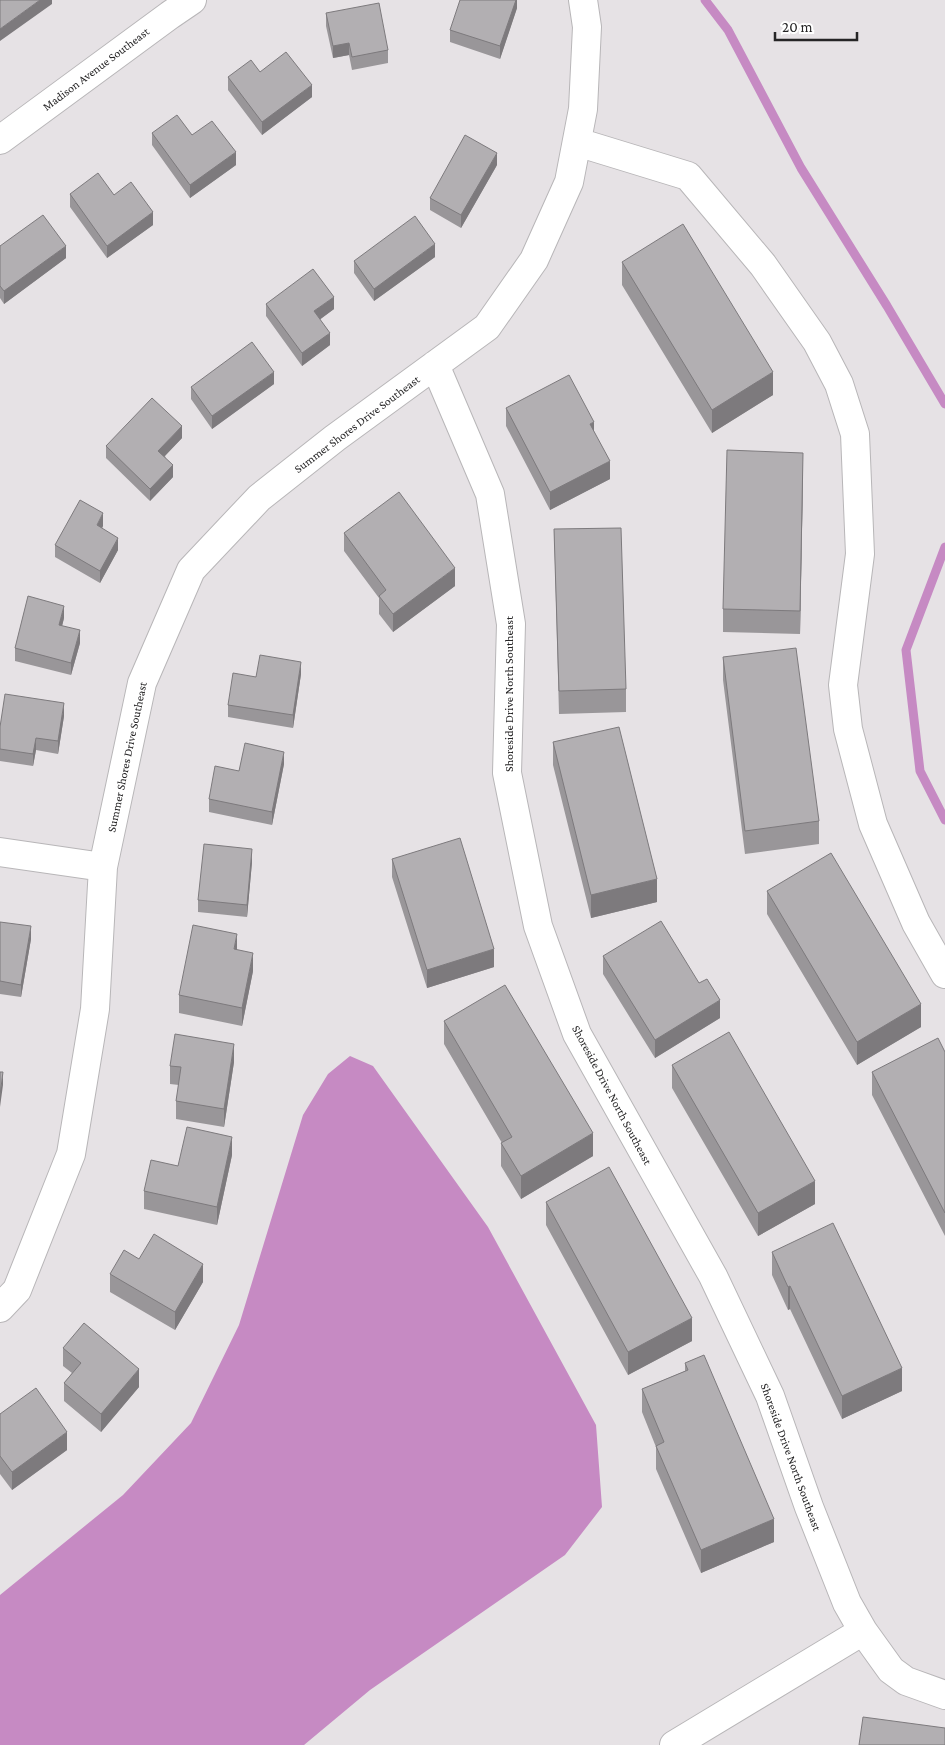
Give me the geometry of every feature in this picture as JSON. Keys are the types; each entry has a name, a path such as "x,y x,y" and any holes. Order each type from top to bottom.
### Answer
{"street":[{"name":"Madison Avenue Southeast","path":"0,140 170,14 192,0"},
{"name":"Summer Shores Drive Southeast","path":"0,1308 17,1290 71,1154 95,1009 103,867 142,683 191,570 259,498 335,438 487,327 534,260 569,182 577,142 583,109 587,27 583,0"},
{"path":"577,142 688,176 763,265 816,342 839,384 855,434 860,554 843,685 848,728 874,824 916,923 945,974"},
{"name":"Shoreside Drive North Southeast","path":"435,365 490,494 511,624 507,773 538,926 577,1034 713,1276 770,1396 836,1577 862,1631 891,1670 906,1681 945,1695"},
{"path":"0,852 103,867"},
{"path":"674,1745 862,1631"}],"shaded area":[{"path":"350,1056 373,1066 488,1227 596,1425 602,1507 565,1555 370,1690 304,1745 0,1745 0,1595 123,1495 191,1423 239,1325 303,1115 328,1074"}],"building":[{"path":"0,0 40,0 0,29"},
{"path":"460,0 516,0 500,46 450,30"},
{"path":"379,3 388,50 352,57 349,43 333,46 326,13"},
{"path":"286,52 312,85 262,122 228,77 251,60 260,72"},
{"path":"177,115 192,135 212,121 236,152 190,185 152,133"},
{"path":"465,135 497,153 461,215 430,198"},
{"path":"98,173 114,195 131,182 153,212 107,246 70,194"},
{"path":"43,215 66,246 4,291 0,286 0,246"},
{"path":"415,216 435,244 374,289 354,261"},
{"path":"683,224 773,372 712,410 622,262"},
{"path":"313,269 334,297 314,311 330,333 302,353 266,304"},
{"path":"252,342 274,372 212,416 191,387"},
{"path":"569,375 594,422 590,424 610,461 550,492 506,408"},
{"path":"152,398 182,426 158,451 173,465 150,489 106,446"},
{"path":"727,450 803,453 800,611 723,609"},
{"path":"399,492 455,568 393,614 379,596 386,590 344,533"},
{"path":"80,500 103,513 97,525 118,538 100,571 55,545"},
{"path":"621,528 626,689 559,691 554,529"},
{"path":"28,596 64,606 59,625 80,630 71,663 15,648"},
{"path":"796,648 819,821 745,831 723,657"},
{"path":"260,655 301,662 293,715 228,705 233,673 256,677"},
{"path":"5,694 64,703 58,741 36,738 33,754 0,749 0,727"},
{"path":"619,727 657,879 591,895 553,742"},
{"path":"245,743 284,752 272,812 209,799 215,766 239,771"},
{"path":"460,838 494,949 427,970 392,859"},
{"path":"204,844 252,849 247,905 198,900"},
{"path":"831,853 921,1004 857,1042 767,891"},
{"path":"661,921 699,983 707,979 720,1000 655,1040 603,956"},
{"path":"0,922 31,926 21,985 0,981"},
{"path":"193,925 237,934 234,949 253,953 242,1008 179,995"},
{"path":"505,985 593,1133 521,1176 501,1143 512,1137 444,1021"},
{"path":"729,1032 815,1181 758,1213 672,1065"},
{"path":"175,1034 234,1044 224,1109 176,1101 181,1067 170,1066"},
{"path":"938,1038 945,1052 945,1213 872,1072"},
{"path":"0,1072 3,1072 0,1095"},
{"path":"187,1127 232,1137 217,1207 144,1191 151,1160 178,1166"},
{"path":"609,1167 692,1318 628,1352 546,1202"},
{"path":"833,1223 902,1368 842,1396 772,1252"},
{"path":"154,1234 203,1264 175,1312 110,1274 124,1250 139,1259"},
{"path":"84,1323 139,1369 101,1414 64,1383 81,1363 63,1348"},
{"path":"704,1355 774,1519 701,1550 656,1446 664,1442 642,1389 688,1370 685,1363"},
{"path":"36,1388 67,1432 12,1472 0,1456 0,1414"},
{"path":"863,1717 945,1728 945,1745 859,1745"}],"waterway":[{"path":"705,0 728,30 801,168 887,306 945,404"},
{"path":"945,547 906,650 920,771 945,820"}]}
